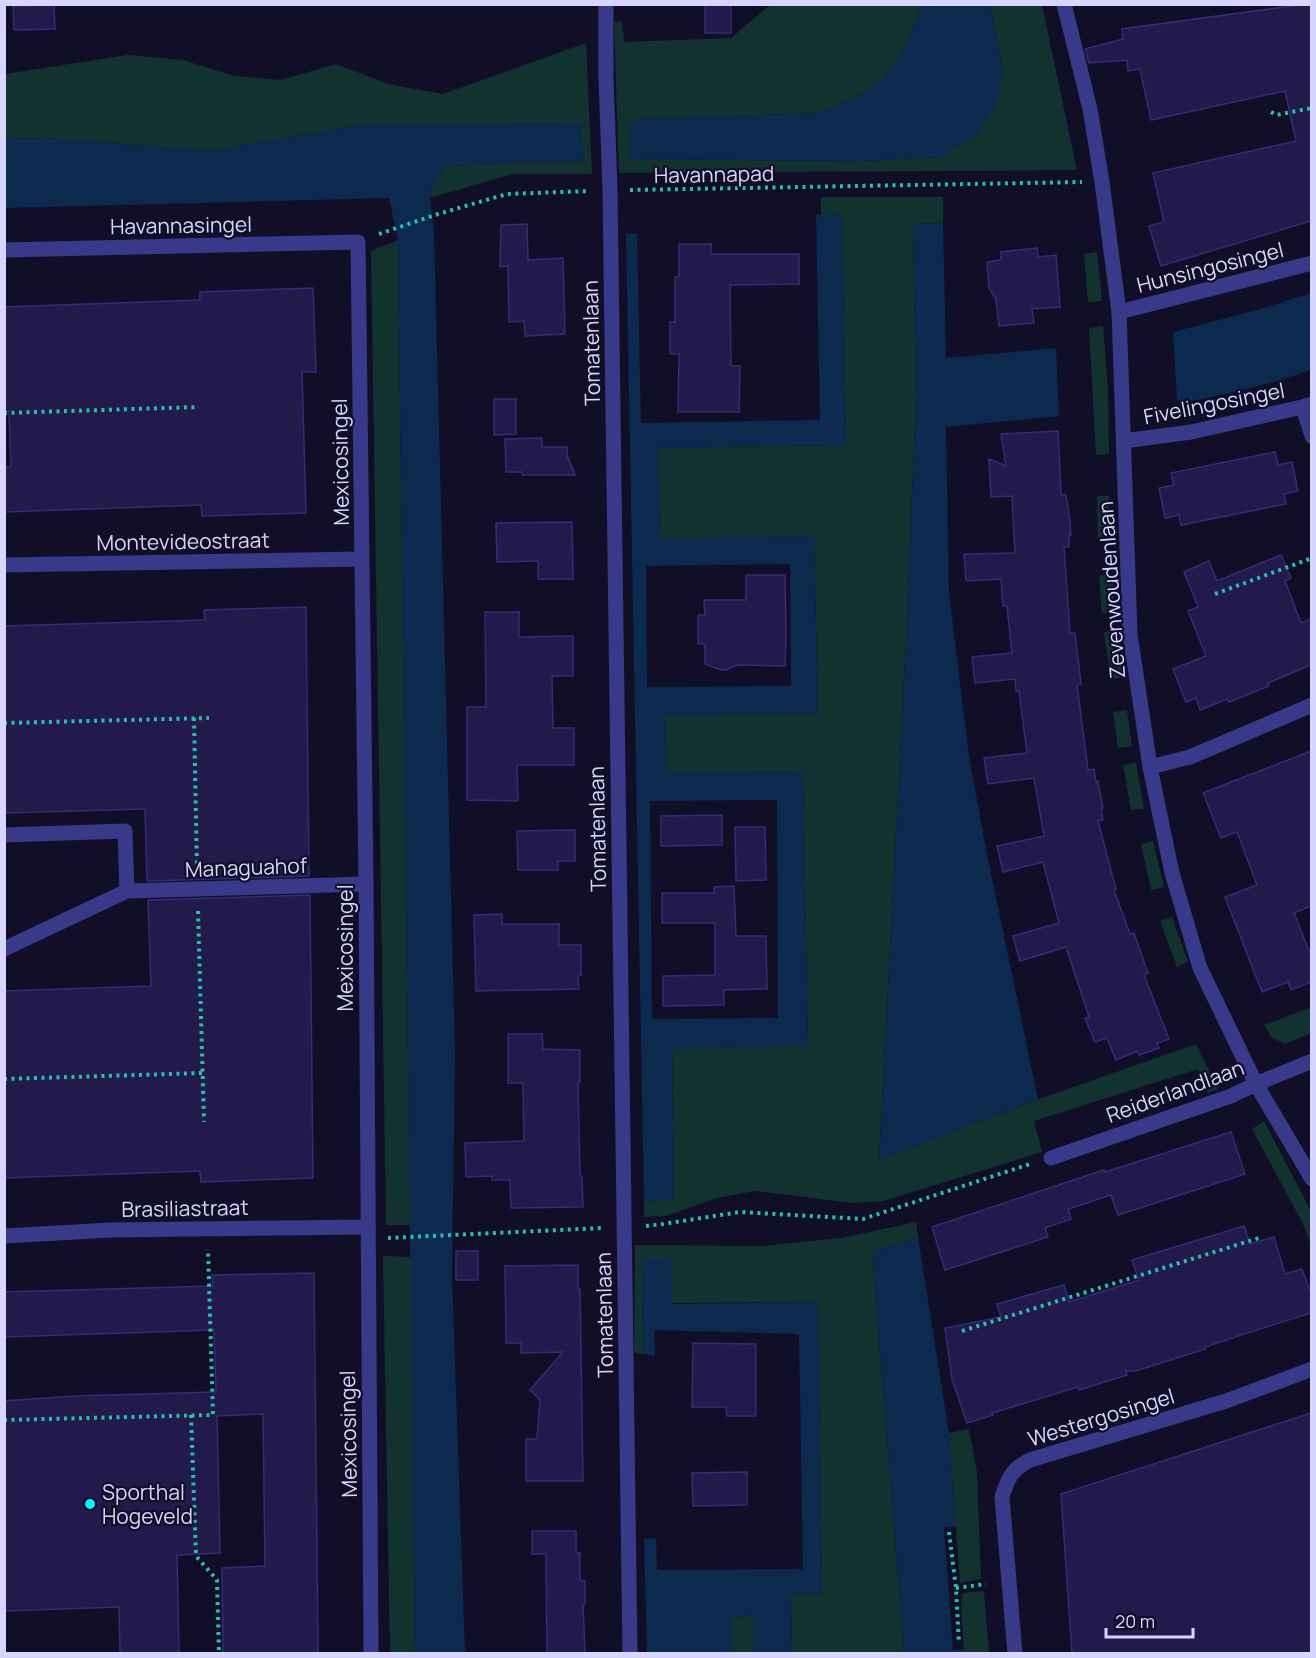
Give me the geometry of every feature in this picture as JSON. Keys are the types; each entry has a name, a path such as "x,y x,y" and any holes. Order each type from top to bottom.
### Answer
{"street":[{"name":"Tomatenlaan","path":"606,4 630,1653"},
{"name":"Zevenwoudenlaan","path":"1065,4 1090,109 1119,312 1130,634 1150,767 1172,873 1200,969 1256,1084 1311,1179"},
{"name":"Havannasingel","path":"4,250 358,242"},
{"name":"Mexicosingel","path":"358,242 366,885 371,1653"},
{"name":"Hunsingosingel","path":"1119,312 1311,263"},
{"name":"Fivelingosingel","path":"1124,441 1191,432 1307,405"},
{"name":"Montevideostraat","path":"4,565 362,559"},
{"path":"1150,767 1190,757 1311,705"},
{"path":"4,835 125,831 127,891"},
{"name":"Managuahof","path":"4,949 127,891 366,885"},
{"name":"Reiderlandlaan","path":"1051,1158 1231,1096 1311,1061"},
{"name":"Brasiliastraat","path":"4,1236 111,1230 367,1227"},
{"name":"Westergosingel","path":"1015,1653 1002,1497 1007,1479 1018,1466 1030,1460 1226,1401 1311,1369"}],"lane":[{"path":"1307,405 1311,437"}],"path":[{"path":"1271,112 1276,115 1311,108"},
{"name":"Havannapad","path":"378,234 507,194 610,190 1057,183"},
{"path":"4,413 199,407"},
{"path":"1215,594 1311,558"},
{"path":"194,718 204,1122"},
{"path":"4,723 209,718"},
{"path":"4,1079 202,1073"},
{"path":"386,1238 624,1227 663,1224 740,1212 863,1219 1051,1158"},
{"path":"4,1420 213,1415 207,1229"},
{"path":"962,1331 1259,1238"},
{"path":"190,1415 196,1556 217,1580 219,1653"},
{"path":"949,1532 956,1588 959,1644"},
{"path":"956,1588 986,1584"}],"green space":[{"path":"770,5 922,5 903,52 882,79 855,98 819,113 637,119 629,127 630,159 862,161 942,157 1003,68 990,5 1042,5 1077,170 619,173 614,22 622,21 624,42 731,38"},
{"path":"586,43 592,174 513,174 430,198 432,185 445,166 583,161 580,123 362,125 209,151 46,138 5,139 5,74 127,55 183,60 234,76 281,80 336,64 388,84 443,94"},
{"path":"821,197 943,197 943,223 913,224 916,400 879,1160 1039,1099 1196,1044 1218,1089 1207,1093 1198,1069 1034,1121 1042,1152 883,1201 852,1203 755,1191 717,1198 666,1216 644,1217 644,1201 674,1199 672,1048 808,1046 803,771 666,773 665,715 818,713 814,536 660,539 658,448 846,445 842,215 821,215"},
{"path":"398,240 410,1225 386,1225 371,251"},
{"path":"1097,252 1102,301 1088,302 1084,254"},
{"path":"1103,326 1108,390 1109,454 1096,455 1089,328"},
{"path":"1097,496 1109,496 1110,542 1098,542"},
{"path":"1112,574 1115,612 1102,613 1099,576"},
{"path":"1118,630 1124,677 1111,679 1104,632"},
{"path":"1127,710 1132,746 1118,748 1113,712"},
{"path":"1136,763 1144,809 1131,810 1123,765"},
{"path":"1153,841 1164,887 1151,890 1141,844"},
{"path":"1172,917 1188,962 1177,967 1160,921"},
{"path":"1311,1007 1311,1033 1285,1044 1272,1038 1264,1025"},
{"path":"1264,1121 1311,1211 1311,1245 1302,1222 1252,1129"},
{"path":"916,1222 918,1237 872,1252 904,1653 792,1653 791,1593 822,1594 818,1302 669,1303 643,1258 642,1354 634,1352 635,1245 763,1246 841,1238"},
{"path":"383,1256 411,1257 415,1653 390,1653"},
{"path":"969,1429 977,1472 981,1579 960,1583 949,1433"},
{"path":"984,1591 989,1653 964,1653 961,1604 963,1593"},
{"path":"753,1615 753,1653 732,1654 732,1617"}],"water":[{"path":"922,5 990,5 1003,68 997,103 977,134 942,157 862,161 630,159 629,127 637,119 819,113 855,98 882,79 903,52"},
{"path":"580,123 583,161 446,166 432,186 430,198 434,232 455,1053 452,1275 465,1653 415,1653 398,240 389,198 5,208 5,139 46,138 209,151 362,125"},
{"path":"842,214 846,445 658,448 660,538 814,536 818,713 665,716 667,773 803,771 808,1046 672,1049 674,1200 644,1201 626,234 637,234 641,423 820,420 816,215","holes":["790,564 791,686 647,687 646,566","777,800 778,1018 652,1019 650,801"]},
{"path":"943,223 946,358 1056,348 1059,416 946,427 949,593 969,757 1038,1099 879,1161 916,400 913,224"},
{"path":"1311,293 1311,370 1232,393 1183,403 1177,400 1173,332"},
{"path":"918,1237 949,1433 956,1527 944,1527 953,1650 964,1649 964,1653 904,1653 872,1252"},
{"path":"643,1258 671,1258 672,1304 818,1302 822,1594 791,1593 792,1653 753,1653 753,1615 732,1617 732,1653 647,1653 644,1539 656,1538 657,1570 803,1569 799,1334 654,1330 655,1356 642,1354"}],"building":[{"path":"26,4 54,4 55,29 14,30 13,6 26,6"},
{"path":"705,4 731,4 731,33 705,33"},
{"path":"1311,4 1311,221 1161,266 1149,226 1164,222 1153,173 1296,141 1285,91 1151,120 1140,69 1128,71 1127,60 1089,63 1085,49 1123,39 1122,29"},
{"path":"527,224 528,260 563,258 565,334 525,336 524,321 509,322 508,266 500,267 501,225"},
{"path":"679,244 711,244 711,254 799,254 799,284 730,285 731,366 740,366 739,412 678,412 679,354 670,354 670,322 675,322 675,277 679,277"},
{"path":"1037,248 1038,257 1056,255 1060,307 1032,309 1034,323 999,326 996,299 989,288 987,262 1001,260 1001,252"},
{"path":"313,288 316,372 302,372 306,513 202,516 201,505 4,512 4,467 11,467 9,411 4,411 4,307 200,300 200,292"},
{"path":"494,399 516,399 516,434 494,435"},
{"path":"1058,431 1061,495 1066,495 1071,535 1069,534 1069,547 1064,547 1070,633 1075,633 1081,684 1077,685 1088,770 1094,769 1096,782 1098,781 1103,820 1098,821 1116,889 1114,890 1130,934 1134,933 1148,973 1144,975 1169,1039 1157,1043 1159,1048 1139,1055 1137,1051 1116,1060 1107,1038 1095,1042 1085,1018 1089,1017 1066,947 1020,961 1013,936 1059,923 1043,862 1003,872 997,846 1044,836 1034,778 988,784 984,758 1027,753 1019,691 1016,691 1015,679 975,683 972,657 1012,653 1007,606 1003,606 1001,579 966,581 964,554 1015,553 1012,496 991,497 989,459 1006,466 1001,434"},
{"path":"542,438 542,447 567,447 567,455 575,475 522,475 522,472 506,472 505,439"},
{"path":"1275,452 1278,465 1292,462 1298,491 1284,494 1286,504 1181,525 1179,515 1165,518 1159,488 1174,485 1171,473"},
{"path":"572,522 573,579 538,579 538,561 497,562 496,523"},
{"path":"1281,555 1291,578 1285,581 1301,623 1311,619 1311,665 1268,683 1269,686 1229,702 1227,699 1200,710 1196,698 1186,702 1173,669 1206,656 1188,611 1198,607 1184,572 1209,561 1217,581"},
{"path":"746,575 785,575 785,666 737,665 721,670 705,664 705,644 698,644 698,615 705,615 704,600 746,600"},
{"path":"306,607 309,876 147,881 145,809 4,813 4,626 205,620 204,610"},
{"path":"485,612 519,612 519,637 573,636 573,676 552,676 553,728 574,728 574,765 517,765 518,801 467,800 467,707 486,707"},
{"path":"1311,751 1311,906 1294,913 1311,956 1311,982 1291,990 1288,982 1262,992 1225,897 1257,885 1237,832 1221,838 1203,793"},
{"path":"722,815 722,845 661,846 661,816"},
{"path":"735,827 765,827 766,880 736,881"},
{"path":"575,830 575,861 558,861 558,870 518,870 517,831"},
{"path":"734,886 736,936 766,936 767,989 724,990 724,1005 663,1006 663,976 715,975 715,923 662,923 662,893 714,893 714,887"},
{"path":"310,895 313,1178 201,1182 200,1171 4,1178 4,991 151,986 148,900"},
{"path":"502,914 502,924 559,924 559,945 581,945 579,989 476,991 474,915"},
{"path":"508,1034 542,1034 543,1049 580,1050 580,1082 578,1082 583,1207 511,1208 510,1180 492,1180 492,1176 466,1177 465,1143 524,1141 523,1083 508,1083"},
{"path":"1231,1132 1245,1174 1118,1215 1111,1195 1068,1209 1071,1219 1045,1228 1048,1237 945,1270 932,1227 1104,1170 1105,1172"},
{"path":"1244,1226 1250,1244 1274,1237 1285,1274 1302,1269 1311,1293 1311,1313 1136,1371 1126,1371 1127,1375 1079,1390 1078,1387 967,1423 952,1379 945,1328 1001,1317 997,1304 1064,1285 1069,1302 1139,1280 1132,1260"},
{"path":"456,1251 478,1251 478,1280 456,1280"},
{"path":"578,1265 583,1481 526,1481 526,1439 537,1439 540,1400 530,1390 563,1352 521,1353 521,1343 506,1343 505,1266"},
{"path":"314,1273 318,1653 223,1653 222,1568 265,1566 263,1414 217,1416 220,1553 177,1555 179,1653 120,1653 119,1607 4,1611 4,1401 75,1396 216,1392 214,1330 4,1337 4,1292 213,1286 212,1275"},
{"path":"693,1343 756,1344 756,1416 727,1416 726,1407 692,1407"},
{"path":"1311,1413 1311,1653 1072,1653 1061,1494"},
{"path":"747,1472 747,1505 693,1506 692,1473"},
{"path":"532,1531 576,1531 576,1552 580,1553 580,1581 585,1581 585,1604 583,1604 585,1653 547,1653 546,1554 532,1554"}],"place":[{"name":"Sporthal Hogeveld","path":"90,1504"}]}
